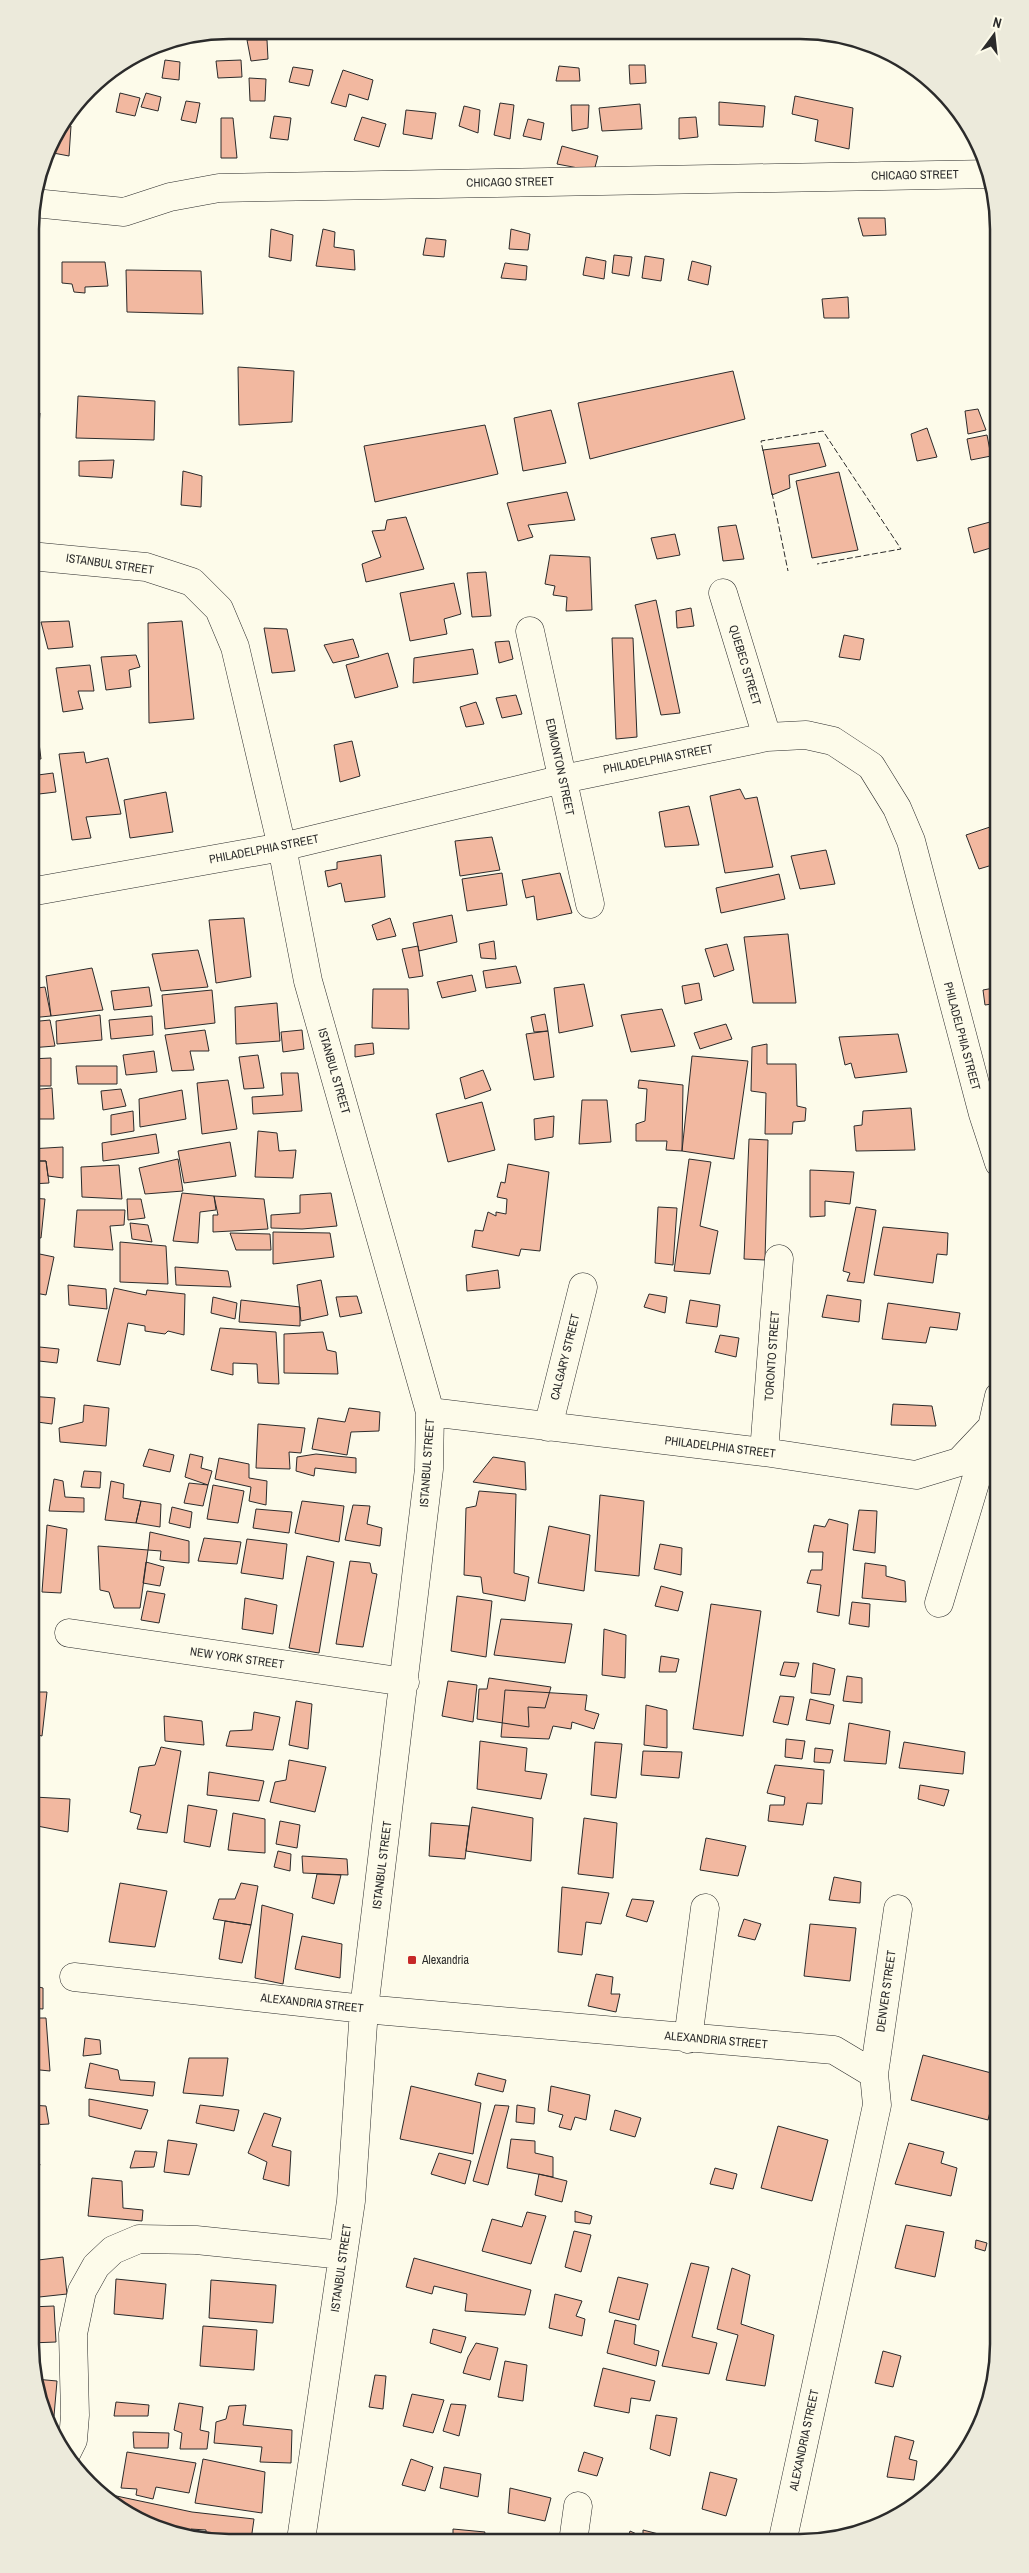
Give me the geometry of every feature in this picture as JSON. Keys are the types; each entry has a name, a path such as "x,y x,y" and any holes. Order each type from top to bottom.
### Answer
{"street":[{"name":"CHICAGO STREET","path":"40,204 124,212 170,197 219,188 982,174"},
{"name":"ISTANBUL STREET","path":"39,557 146,567 192,582 219,609 235,647 282,848 308,981 430,1412 429,1469 405,1682 364,2009 351,2201 302,2534"},
{"name":"QUEBEC STREET","path":"723,593 767,737"},
{"name":"EDMONTON STREET","path":"530,631 590,904"},
{"name":"PHILADELPHIA STREET","path":"39,890 282,848 563,779 767,737 806,735 833,741 871,766 897,808 911,841 990,1135"},
{"name":"TORONTO STREET","path":"764,1452 779,1259"},
{"name":"CALGARY STREET","path":"548,1427 583,1287"},
{"name":"PHILADELPHIA STREET","path":"430,1412 764,1452 916,1475 959,1462 990,1429"},
{"path":"939,1603 990,1434"},
{"name":"NEW YORK STREET","path":"69,1633 405,1682"},
{"path":"688,2038 706,1908"},
{"name":"DENVER STREET","path":"874,2074 898,1909"},
{"name":"ALEXANDRIA STREET","path":"74,1977 364,2009 834,2050 874,2074 877,2105 784,2534"},
{"path":"69,2447 73,2440 75,2415 73,2334 82,2291 96,2266 112,2250 139,2239 196,2240 343,2255"},
{"path":"574,2534 578,2506"}],"building":[{"path":"247,40 267,40 268,59 251,61"},
{"path":"165,60 180,62 179,80 162,78"},
{"path":"241,60 242,77 218,78 216,61"},
{"path":"629,65 645,65 646,83 630,84"},
{"path":"559,66 579,68 580,81 556,81"},
{"path":"293,67 313,70 309,86 289,82"},
{"path":"343,70 373,80 368,100 349,94 346,107 331,103"},
{"path":"249,78 266,79 265,101 250,101"},
{"path":"120,93 140,98 135,116 116,112"},
{"path":"146,93 161,97 158,111 141,107"},
{"path":"795,96 853,108 849,149 815,141 818,120 792,114"},
{"path":"186,101 200,103 196,123 181,120"},
{"path":"719,102 765,106 763,127 719,125"},
{"path":"500,103 514,105 510,139 494,135"},
{"path":"640,104 642,129 602,131 599,108"},
{"path":"571,105 589,105 588,128 572,131"},
{"path":"464,106 480,110 478,133 459,126"},
{"path":"406,110 436,113 432,139 403,134"},
{"path":"274,116 291,118 288,140 270,138"},
{"path":"362,117 386,124 379,147 354,140"},
{"path":"696,117 698,137 679,139 679,118"},
{"path":"221,118 233,118 237,158 221,158"},
{"path":"528,119 544,123 541,140 523,136"},
{"path":"69,126 71,126 69,156 54,153"},
{"path":"562,146 598,156 594,171 557,164"},
{"path":"858,218 885,218 886,235 863,236"},
{"path":"271,229 293,235 291,261 269,257"},
{"path":"323,229 335,232 334,247 354,250 355,270 316,266"},
{"path":"511,229 530,234 528,250 509,249"},
{"path":"426,238 446,240 444,257 423,255"},
{"path":"614,255 632,257 629,276 612,273"},
{"path":"645,256 664,259 661,281 642,278"},
{"path":"586,257 606,261 604,279 583,275"},
{"path":"692,261 711,266 708,285 688,280"},
{"path":"62,262 105,262 108,286 85,287 85,293 74,292 72,284 62,283"},
{"path":"505,263 527,266 526,280 501,278"},
{"path":"126,270 201,271 203,314 127,312"},
{"path":"848,297 849,318 824,318 822,299"},
{"path":"238,367 294,371 292,422 239,425"},
{"path":"733,371 745,419 590,459 578,403"},
{"path":"78,396 155,401 154,440 76,438"},
{"path":"978,409 986,430 968,434 965,411"},
{"path":"551,410 566,463 523,471 514,418"},
{"path":"485,425 498,474 375,502 364,446"},
{"path":"927,428 937,457 917,461 911,434"},
{"path":"987,435 990,456 971,460 967,439"},
{"path":"819,443 826,466 789,475 790,488 772,495 763,450"},
{"path":"114,460 112,478 79,476 79,461"},
{"path":"183,471 202,476 201,507 181,505"},
{"path":"839,472 858,550 812,558 796,481"},
{"path":"567,492 575,520 528,525 533,537 518,541 507,503"},
{"path":"406,517 424,569 366,582 362,564 381,557 372,531 385,530 387,520"},
{"path":"990,522 990,548 974,553 968,528"},
{"path":"736,525 744,559 723,561 718,527"},
{"path":"675,534 680,555 657,559 651,538"},
{"path":"550,555 590,557 592,610 566,611 567,597 553,595 555,586 545,584"},
{"path":"486,572 491,616 472,617 467,573"},
{"path":"454,583 461,614 444,619 447,634 410,641 400,593"},
{"path":"656,600 680,713 661,715 635,605"},
{"path":"691,608 694,626 677,628 676,611"},
{"path":"69,621 73,647 48,649 41,622"},
{"path":"182,621 194,719 149,723 148,623"},
{"path":"264,628 287,629 295,671 272,673"},
{"path":"844,635 864,639 860,660 839,657"},
{"path":"612,638 633,638 637,737 616,739"},
{"path":"353,639 359,657 333,663 324,645"},
{"path":"509,641 513,659 499,663 495,642"},
{"path":"473,649 478,674 413,683 414,658"},
{"path":"388,653 398,687 355,698 346,665"},
{"path":"136,655 140,667 129,670 131,687 106,690 101,657"},
{"path":"90,665 94,691 78,691 83,709 63,712 56,668"},
{"path":"516,695 522,714 502,718 496,698"},
{"path":"476,702 484,724 466,727 460,707"},
{"path":"352,741 360,776 340,782 334,745"},
{"path":"39,743 41,759 39,759"},
{"path":"84,752 86,763 108,758 121,814 86,817 91,838 72,840 59,754"},
{"path":"53,773 56,792 39,794 39,775"},
{"path":"740,789 745,799 757,797 773,867 725,873 710,796"},
{"path":"166,792 173,832 130,838 124,800"},
{"path":"689,806 699,845 665,847 659,812"},
{"path":"990,827 990,866 979,869 966,835"},
{"path":"492,837 500,870 460,876 455,841"},
{"path":"826,850 835,884 800,889 791,856"},
{"path":"381,855 385,897 345,902 341,883 328,887 325,871 337,869 337,862"},
{"path":"502,873 507,905 467,911 462,879"},
{"path":"560,873 572,913 537,920 534,896 526,898 522,880"},
{"path":"779,874 785,899 721,913 716,888"},
{"path":"452,915 457,942 419,951 413,923"},
{"path":"244,918 251,977 216,983 209,920"},
{"path":"390,918 396,936 377,940 372,925"},
{"path":"788,934 796,1003 753,1003 744,937"},
{"path":"494,941 496,959 481,958 479,944"},
{"path":"727,944 734,970 714,977 705,949"},
{"path":"418,946 423,976 409,978 402,949"},
{"path":"198,950 208,987 161,991 152,954"},
{"path":"516,966 521,983 486,988 483,971"},
{"path":"92,968 103,1010 51,1016 46,976"},
{"path":"472,975 476,991 442,998 437,982"},
{"path":"699,983 702,1000 685,1004 682,986"},
{"path":"584,984 593,1026 559,1033 554,988"},
{"path":"45,987 51,1016 39,1017 39,988"},
{"path":"149,987 152,1006 114,1010 111,991"},
{"path":"373,989 408,989 409,1029 372,1028"},
{"path":"990,989 990,1004 985,1005 983,990"},
{"path":"212,990 215,1023 165,1029 162,995"},
{"path":"277,1003 280,1041 236,1044 235,1007"},
{"path":"662,1009 675,1046 631,1052 621,1015"},
{"path":"545,1014 548,1031 534,1032 531,1017"},
{"path":"100,1015 102,1040 57,1044 56,1021"},
{"path":"152,1016 153,1035 111,1039 109,1020"},
{"path":"50,1020 55,1046 39,1047 39,1021"},
{"path":"726,1024 732,1039 700,1049 694,1033"},
{"path":"205,1030 209,1051 190,1051 194,1070 172,1071 165,1035"},
{"path":"302,1030 304,1049 283,1052 281,1032"},
{"path":"548,1031 554,1077 534,1080 526,1034"},
{"path":"898,1034 907,1072 855,1078 851,1063 845,1065 839,1037"},
{"path":"373,1043 374,1054 355,1057 355,1045"},
{"path":"767,1044 767,1064 796,1064 797,1106 806,1108 805,1121 793,1122 792,1134 765,1134 766,1093 751,1091 752,1047"},
{"path":"154,1051 157,1072 126,1075 123,1055"},
{"path":"258,1055 264,1088 244,1089 239,1057"},
{"path":"692,1056 748,1061 734,1159 682,1151"},
{"path":"51,1058 51,1086 39,1086 39,1059"},
{"path":"76,1066 117,1066 117,1084 78,1084"},
{"path":"483,1070 491,1090 465,1099 460,1078"},
{"path":"281,1073 298,1073 302,1111 253,1114 252,1097 283,1095"},
{"path":"228,1080 237,1129 202,1134 197,1083"},
{"path":"639,1080 683,1085 682,1151 666,1150 667,1141 636,1141 636,1124 645,1121 647,1089 638,1088"},
{"path":"52,1088 54,1119 39,1119 39,1089"},
{"path":"121,1089 126,1106 103,1110 101,1091"},
{"path":"182,1090 186,1119 140,1127 139,1099"},
{"path":"582,1100 607,1100 611,1142 579,1144"},
{"path":"482,1102 495,1150 448,1162 436,1114"},
{"path":"911,1108 915,1150 856,1151 854,1126 862,1125 863,1111"},
{"path":"133,1111 134,1131 111,1135 111,1115"},
{"path":"554,1116 553,1137 535,1140 534,1119"},
{"path":"258,1131 277,1133 279,1151 296,1150 293,1178 255,1177"},
{"path":"156,1134 159,1153 103,1161 102,1143"},
{"path":"749,1139 768,1140 765,1260 744,1259"},
{"path":"230,1142 236,1176 184,1183 178,1151"},
{"path":"63,1147 63,1178 48,1176 46,1161 39,1161 39,1148"},
{"path":"178,1159 183,1191 145,1194 139,1168"},
{"path":"689,1159 711,1162 700,1226 718,1231 710,1274 674,1271"},
{"path":"39,1161 46,1161 49,1183 39,1184"},
{"path":"508,1164 549,1172 540,1251 521,1249 519,1256 472,1247 475,1230 483,1231 488,1212 496,1216 496,1212 506,1214 507,1199 497,1197 501,1182 505,1183"},
{"path":"119,1165 122,1199 82,1197 81,1167"},
{"path":"810,1170 854,1172 850,1204 825,1201 825,1216 810,1217"},
{"path":"182,1193 214,1196 216,1210 200,1212 198,1243 173,1241"},
{"path":"331,1193 337,1226 302,1229 271,1228 271,1215 300,1213 300,1195"},
{"path":"214,1196 264,1199 268,1229 213,1232 213,1215 218,1215"},
{"path":"39,1199 45,1199 41,1238 39,1238"},
{"path":"127,1199 141,1199 145,1218 128,1220"},
{"path":"658,1207 677,1208 673,1265 655,1263"},
{"path":"856,1207 876,1210 864,1283 847,1281 850,1273 843,1271"},
{"path":"77,1210 125,1210 124,1225 110,1226 113,1250 74,1247"},
{"path":"130,1223 148,1225 152,1242 132,1239"},
{"path":"883,1227 948,1233 947,1255 937,1254 933,1283 874,1275"},
{"path":"273,1232 330,1233 334,1257 273,1264"},
{"path":"230,1233 270,1234 271,1250 236,1250"},
{"path":"120,1242 166,1246 168,1284 120,1282"},
{"path":"39,1254 54,1257 46,1295 39,1294"},
{"path":"175,1267 228,1271 231,1287 176,1285"},
{"path":"498,1270 500,1288 467,1291 466,1275"},
{"path":"321,1280 328,1315 301,1321 297,1285"},
{"path":"68,1285 106,1289 107,1309 69,1305"},
{"path":"114,1288 146,1295 147,1290 185,1294 184,1335 168,1331 165,1334 145,1331 145,1326 128,1323 120,1365 97,1361"},
{"path":"649,1294 667,1297 665,1313 644,1307"},
{"path":"827,1295 861,1300 859,1322 822,1317"},
{"path":"357,1296 362,1313 340,1317 336,1297"},
{"path":"213,1297 237,1303 235,1319 211,1313"},
{"path":"241,1300 300,1307 300,1326 239,1322"},
{"path":"690,1300 720,1305 717,1327 686,1323"},
{"path":"888,1303 960,1313 957,1330 930,1327 926,1343 882,1339"},
{"path":"220,1328 276,1332 279,1384 258,1383 257,1364 233,1363 233,1375 211,1370"},
{"path":"323,1332 327,1350 336,1352 338,1374 284,1373 284,1334"},
{"path":"720,1335 739,1338 736,1357 715,1352"},
{"path":"39,1347 59,1349 57,1363 39,1361"},
{"path":"39,1397 55,1398 52,1424 39,1422"},
{"path":"893,1404 932,1406 936,1426 891,1425"},
{"path":"84,1405 109,1408 106,1446 60,1442 59,1428 83,1422"},
{"path":"349,1408 380,1412 379,1431 351,1432 347,1455 312,1449 318,1418 345,1422"},
{"path":"258,1424 305,1428 301,1453 289,1452 290,1469 256,1468"},
{"path":"149,1449 174,1455 170,1472 143,1466"},
{"path":"190,1454 203,1457 201,1468 212,1471 208,1485 185,1477"},
{"path":"316,1454 356,1458 356,1473 315,1468 314,1476 296,1471 297,1457"},
{"path":"493,1457 525,1462 526,1490 473,1482"},
{"path":"219,1458 249,1464 249,1478 267,1481 266,1505 249,1501 251,1487 215,1479"},
{"path":"84,1471 101,1472 100,1488 81,1487"},
{"path":"54,1479 63,1481 65,1497 84,1498 84,1512 49,1511"},
{"path":"111,1481 124,1484 123,1498 141,1501 136,1523 105,1520"},
{"path":"189,1483 208,1485 203,1506 184,1503"},
{"path":"213,1485 244,1491 238,1523 207,1519"},
{"path":"479,1491 516,1494 514,1573 529,1577 525,1601 483,1593 481,1577 464,1575 466,1508 476,1506"},
{"path":"600,1495 644,1501 639,1576 595,1571"},
{"path":"141,1501 161,1504 160,1527 136,1523"},
{"path":"302,1501 344,1506 339,1542 295,1533"},
{"path":"353,1505 370,1506 367,1524 382,1528 380,1546 345,1540"},
{"path":"172,1507 192,1512 190,1528 169,1523"},
{"path":"256,1509 292,1512 289,1533 253,1528"},
{"path":"859,1510 877,1511 875,1553 853,1550"},
{"path":"829,1519 848,1524 839,1616 817,1612 821,1585 807,1583 811,1570 822,1570 823,1552 808,1552 814,1525 825,1527"},
{"path":"47,1525 67,1529 61,1593 42,1592"},
{"path":"549,1526 590,1535 584,1591 538,1583"},
{"path":"150,1532 189,1541 189,1563 160,1560 161,1551 148,1550"},
{"path":"204,1538 241,1542 237,1564 198,1561"},
{"path":"247,1539 287,1544 283,1579 241,1573"},
{"path":"660,1544 682,1548 681,1575 654,1569"},
{"path":"98,1546 148,1550 140,1608 114,1608 109,1592 100,1590"},
{"path":"307,1556 334,1562 319,1653 289,1648"},
{"path":"350,1561 370,1563 372,1573 377,1574 363,1647 336,1644"},
{"path":"146,1562 164,1567 160,1586 143,1583"},
{"path":"865,1563 886,1566 886,1576 905,1581 906,1602 862,1598"},
{"path":"661,1586 683,1592 678,1611 655,1606"},
{"path":"147,1591 165,1594 159,1623 141,1620"},
{"path":"457,1596 492,1601 486,1657 451,1651"},
{"path":"245,1598 277,1605 273,1634 242,1629"},
{"path":"852,1602 870,1604 869,1627 849,1624"},
{"path":"711,1604 761,1611 743,1736 693,1729"},
{"path":"501,1619 572,1624 565,1663 494,1655"},
{"path":"604,1629 626,1635 625,1678 602,1675"},
{"path":"661,1656 679,1659 676,1672 659,1672"},
{"path":"784,1662 799,1663 795,1677 780,1675"},
{"path":"813,1663 835,1669 830,1695 811,1693"},
{"path":"847,1676 862,1678 862,1703 843,1701"},
{"path":"489,1678 551,1687 545,1708 528,1707 529,1727 477,1719 479,1689 487,1689"},
{"path":"448,1681 477,1685 473,1722 442,1716"},
{"path":"505,1690 587,1695 585,1710 599,1714 594,1729 572,1722 571,1729 553,1726 549,1739 501,1737"},
{"path":"39,1692 47,1692 42,1736 39,1735"},
{"path":"780,1696 794,1697 788,1725 773,1722"},
{"path":"810,1699 834,1705 830,1724 806,1720"},
{"path":"296,1701 312,1704 308,1749 289,1745"},
{"path":"646,1705 667,1710 667,1748 644,1745"},
{"path":"254,1712 280,1717 273,1750 226,1746 230,1731 252,1730"},
{"path":"164,1716 202,1721 204,1745 165,1741"},
{"path":"849,1723 890,1731 886,1764 844,1761"},
{"path":"786,1739 805,1741 802,1759 785,1757"},
{"path":"480,1741 527,1748 525,1771 547,1774 541,1799 477,1789"},
{"path":"595,1742 622,1744 616,1798 591,1795"},
{"path":"904,1742 965,1752 963,1774 899,1768"},
{"path":"161,1747 181,1751 167,1833 137,1829 141,1815 130,1812 139,1767 155,1765"},
{"path":"815,1748 833,1750 830,1763 814,1762"},
{"path":"643,1751 682,1752 679,1778 641,1775"},
{"path":"289,1760 326,1767 315,1812 270,1802 275,1782 286,1780"},
{"path":"775,1765 824,1770 822,1804 807,1803 803,1825 768,1821 770,1805 784,1805 785,1797 767,1793"},
{"path":"209,1772 264,1781 259,1801 207,1795"},
{"path":"920,1785 949,1790 944,1806 918,1799"},
{"path":"39,1797 70,1799 68,1832 39,1826"},
{"path":"188,1805 217,1810 210,1847 184,1842"},
{"path":"472,1807 533,1818 531,1861 466,1851"},
{"path":"233,1813 265,1819 265,1853 228,1850"},
{"path":"584,1818 617,1823 613,1878 578,1874"},
{"path":"280,1821 300,1825 297,1848 276,1844"},
{"path":"431,1823 469,1826 465,1859 429,1856"},
{"path":"706,1838 746,1846 738,1876 700,1870"},
{"path":"278,1851 291,1854 290,1871 274,1867"},
{"path":"302,1856 347,1859 348,1875 303,1873"},
{"path":"317,1874 341,1875 334,1904 312,1898"},
{"path":"834,1877 861,1882 860,1903 829,1900"},
{"path":"120,1883 167,1891 155,1947 109,1942"},
{"path":"241,1883 258,1886 251,1925 213,1919 219,1899 235,1899"},
{"path":"562,1887 609,1893 601,1924 586,1922 582,1955 558,1952"},
{"path":"632,1899 654,1901 647,1922 626,1916"},
{"path":"262,1905 293,1914 283,1984 255,1978"},
{"path":"744,1919 761,1924 755,1940 738,1936"},
{"path":"225,1921 251,1925 242,1963 219,1959"},
{"path":"810,1924 856,1928 850,1981 804,1976"},
{"path":"302,1936 342,1944 340,1978 295,1969"},
{"path":"596,1974 613,1977 611,1994 620,1994 616,2012 588,2006"},
{"path":"39,1987 43,1988 43,2009 39,2009"},
{"path":"39,2018 46,2018 50,2071 39,2070"},
{"path":"85,2038 100,2040 101,2054 83,2056"},
{"path":"923,2055 990,2073 990,2112 988,2120 911,2100"},
{"path":"189,2058 228,2058 223,2096 183,2093"},
{"path":"90,2063 118,2070 120,2080 155,2082 153,2096 85,2088"},
{"path":"478,2073 506,2080 503,2092 475,2085"},
{"path":"411,2086 481,2103 473,2154 400,2139"},
{"path":"551,2086 590,2095 586,2120 575,2117 571,2130 559,2127 563,2115 548,2111"},
{"path":"89,2099 148,2110 141,2129 89,2116"},
{"path":"200,2105 239,2110 234,2131 196,2123"},
{"path":"495,2105 509,2106 488,2185 473,2181"},
{"path":"517,2105 535,2108 534,2124 516,2122"},
{"path":"39,2106 46,2106 49,2124 39,2125"},
{"path":"615,2110 641,2118 635,2137 610,2130"},
{"path":"264,2113 281,2118 272,2146 291,2151 289,2186 263,2179 267,2162 248,2153"},
{"path":"778,2126 828,2140 812,2201 761,2188"},
{"path":"511,2139 535,2141 535,2153 553,2157 553,2177 507,2168"},
{"path":"168,2140 197,2144 189,2175 164,2172"},
{"path":"909,2143 944,2152 941,2163 957,2168 951,2196 895,2184"},
{"path":"135,2151 157,2152 154,2167 130,2168"},
{"path":"439,2153 471,2161 465,2184 431,2174"},
{"path":"715,2168 737,2174 733,2189 710,2184"},
{"path":"539,2174 567,2181 562,2202 535,2195"},
{"path":"92,2178 122,2181 123,2208 143,2210 142,2221 88,2216"},
{"path":"575,2211 592,2216 590,2224 575,2222"},
{"path":"527,2212 546,2216 531,2264 482,2251 492,2219 522,2227"},
{"path":"906,2225 944,2232 935,2277 895,2268"},
{"path":"574,2231 591,2235 581,2272 565,2267"},
{"path":"976,2240 987,2243 985,2251 975,2248"},
{"path":"63,2257 67,2294 39,2297 39,2260"},
{"path":"414,2258 531,2290 525,2315 465,2311 467,2294 434,2286 432,2294 406,2287"},
{"path":"691,2263 709,2267 692,2337 717,2343 709,2374 662,2366"},
{"path":"732,2268 750,2275 741,2324 774,2335 765,2386 726,2380 738,2335 717,2329"},
{"path":"618,2277 648,2284 639,2320 609,2312"},
{"path":"116,2279 166,2284 163,2319 114,2314"},
{"path":"211,2280 276,2285 273,2323 209,2318"},
{"path":"555,2294 582,2301 576,2316 585,2319 582,2336 549,2328"},
{"path":"54,2306 56,2342 39,2343 39,2307"},
{"path":"615,2320 636,2325 634,2344 659,2351 656,2366 607,2353"},
{"path":"203,2326 257,2330 254,2370 200,2366"},
{"path":"433,2329 466,2337 461,2353 430,2343"},
{"path":"476,2343 498,2348 490,2380 463,2373 468,2357"},
{"path":"883,2351 901,2356 893,2387 875,2383"},
{"path":"505,2361 527,2365 523,2401 498,2397"},
{"path":"603,2368 655,2381 650,2401 631,2398 629,2413 594,2406"},
{"path":"375,2375 386,2376 383,2409 369,2407"},
{"path":"42,2380 57,2381 53,2416"},
{"path":"412,2394 444,2400 433,2433 403,2426"},
{"path":"116,2402 149,2405 148,2416 114,2416"},
{"path":"179,2403 203,2407 200,2430 209,2432 207,2449 180,2449 182,2433 174,2430"},
{"path":"451,2404 466,2405 459,2436 443,2431"},
{"path":"246,2405 243,2425 292,2430 291,2463 260,2462 262,2447 214,2443 216,2422 226,2419 229,2406"},
{"path":"656,2415 677,2418 670,2456 650,2449"},
{"path":"133,2432 169,2433 168,2448 134,2448"},
{"path":"895,2436 914,2441 909,2459 917,2461 914,2480 887,2477"},
{"path":"127,2452 196,2463 189,2493 156,2487 153,2499 136,2495 137,2489 121,2488"},
{"path":"584,2452 603,2458 597,2476 578,2471"},
{"path":"203,2459 265,2472 262,2513 195,2503"},
{"path":"411,2459 433,2467 425,2491 402,2485"},
{"path":"444,2467 481,2474 478,2497 440,2488"},
{"path":"710,2472 737,2479 726,2516 702,2509"},
{"path":"510,2488 551,2498 545,2521 508,2513"},
{"path":"114,2495 192,2512 254,2519 252,2534 206,2533 206,2530 191,2529 191,2531 180,2528 156,2520 134,2509"},
{"path":"453,2529 485,2532 485,2534 453,2534"},
{"path":"643,2530 659,2534 643,2534"}],"fence":[{"path":"763,451 761,441 823,431 901,549 817,564"},
{"path":"772,493 788,571"}],"place":[{"name":"Alexandria","path":"412,1960"}]}
